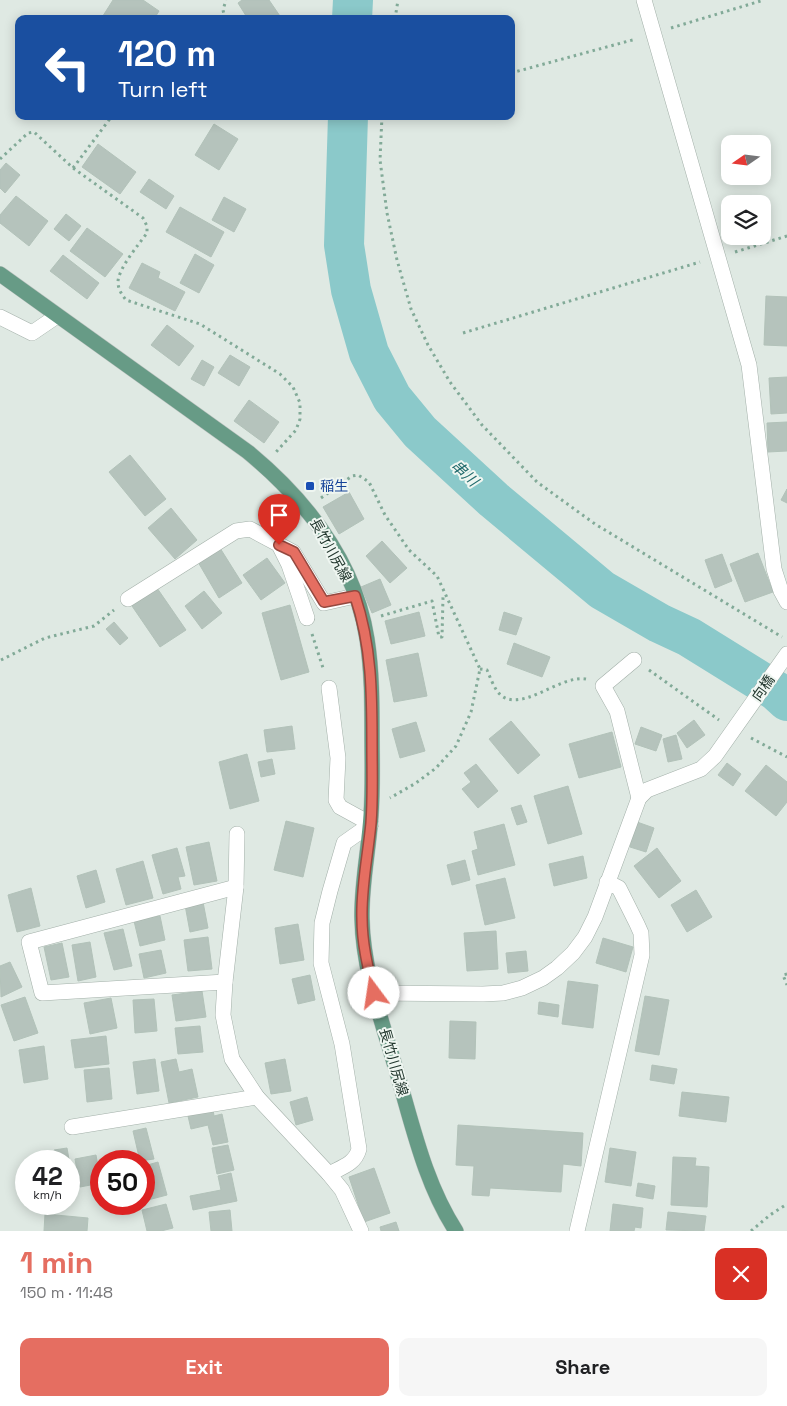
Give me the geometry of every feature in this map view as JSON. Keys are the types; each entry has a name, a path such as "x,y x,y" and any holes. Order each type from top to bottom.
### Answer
{"main road":[{"name":"長竹川尻線","path":"0,274 248,452 280,480 307,509 318,523 338,557 355,596 363,621 372,688 371,824 362,916 364,947 374,993 424,1165 440,1202 456,1231"}],"street":[{"path":"644,0 749,365 774,569 781,591 787,602"},
{"path":"0,317 32,333 57,316"},
{"path":"128,599 236,531 250,529 294,552 324,602 355,596"},
{"path":"279,545 289,565 307,618"},
{"name":"向橋","path":"639,798 647,790 701,769 737,727 787,654"},
{"path":"374,993 482,994 502,993 522,988 543,978 557,968 585,937 595,917 639,798 617,710 603,686 634,660"},
{"path":"329,688 338,758 336,800 340,807 371,824 344,843 322,923 320,963 342,1044 359,1149 357,1156 350,1164 329,1174"},
{"path":"237,834 236,887 225,982 224,1015 232,1059 258,1097 342,1190 361,1231"},
{"path":"577,1231 642,955 641,933 637,924 619,888 607,882"},
{"path":"225,982 42,993 29,942 236,887"},
{"path":"72,1127 258,1097"}],"path":[{"path":"224,15 223,10 226,0"},
{"path":"396,15 398,0"},
{"path":"73,168 109,120"},
{"path":"382,120 380,160 387,213 396,260 411,309 428,345 450,382 482,425 537,482 595,524 787,640"},
{"path":"0,159 28,133 34,132 73,168 143,218 147,226 147,233 122,270 118,281 120,292 126,300 200,324 280,374 293,387 300,403 300,419 296,430 264,466"},
{"path":"463,333 787,236"},
{"path":"307,509 352,476 358,475 369,482 385,515 409,550 437,576 480,669 471,712 456,746 436,768 403,791"},
{"path":"363,621 432,601 439,637 442,637 443,597 446,595"},
{"path":"2,660 45,638 94,626 128,599"},
{"path":"307,618 329,688"},
{"path":"634,660 787,757"},
{"path":"480,669 486,670 497,691 504,699 513,701 523,700 566,680 580,678 592,680 603,686"},
{"path":"787,974 783,975 787,985"},
{"path":"751,1231 787,1204"}],"building":[{"path":"113,0 143,0 159,11 156,15 104,15"},
{"path":"242,0 269,0 279,15 246,15 238,3"},
{"path":"214,124 238,139 219,170 195,155"},
{"path":"98,144 136,172 120,194 82,167"},
{"path":"6,163 20,175 5,193 0,188 0,170"},
{"path":"149,179 174,196 166,209 140,192"},
{"path":"16,196 48,221 29,246 0,223 0,215"},
{"path":"224,197 246,209 234,232 212,220"},
{"path":"180,207 224,232 211,257 166,232"},
{"path":"66,214 81,226 69,241 54,229"},
{"path":"87,228 123,254 105,277 70,251"},
{"path":"195,254 214,265 199,293 180,283"},
{"path":"63,255 99,283 87,299 50,271"},
{"path":"142,263 160,272 158,278 185,292 175,311 129,288"},
{"path":"766,296 787,297 787,346 764,345"},
{"path":"167,325 194,346 179,366 151,345"},
{"path":"230,355 250,367 239,386 218,373"},
{"path":"202,360 214,367 204,386 191,379"},
{"path":"787,377 787,413 771,414 769,378"},
{"path":"249,400 279,422 264,443 234,421"},
{"path":"787,422 787,451 768,452 767,423"},
{"path":"130,455 166,499 145,516 109,472"},
{"path":"787,489 787,503 781,500"},
{"path":"349,492 364,519 339,534 323,507"},
{"path":"171,508 197,540 175,559 148,528"},
{"path":"382,541 407,568 390,583 366,556"},
{"path":"220,548 242,583 219,598 198,562"},
{"path":"758,553 773,592 745,602 730,564"},
{"path":"722,554 732,581 715,588 705,560"},
{"path":"267,558 285,583 261,600 243,575"},
{"path":"380,579 391,605 372,613 361,587"},
{"path":"157,588 186,630 160,647 132,606"},
{"path":"204,591 222,613 202,629 185,606"},
{"path":"290,605 309,672 281,680 262,613"},
{"path":"419,612 425,636 391,644 385,621"},
{"path":"504,612 522,618 516,635 499,630"},
{"path":"114,622 128,638 120,645 106,629"},
{"path":"514,643 550,657 542,677 507,664"},
{"path":"418,653 427,696 394,702 386,660"},
{"path":"694,720 705,735 687,748 677,733"},
{"path":"511,721 540,755 518,774 489,739"},
{"path":"416,722 425,751 400,758 392,729"},
{"path":"292,726 295,749 267,752 264,730"},
{"path":"641,727 662,735 656,751 635,744"},
{"path":"612,732 621,767 579,778 569,744"},
{"path":"676,735 682,759 668,762 663,739"},
{"path":"247,754 259,801 230,809 219,762"},
{"path":"272,759 275,774 261,777 258,762"},
{"path":"727,763 741,774 733,786 718,775"},
{"path":"476,764 498,791 478,808 462,789 471,782 464,773"},
{"path":"766,765 787,782 787,802 776,816 745,791"},
{"path":"568,786 582,834 548,844 534,796"},
{"path":"521,805 527,822 517,825 511,808"},
{"path":"286,821 314,828 303,877 274,870"},
{"path":"637,822 654,828 646,852 630,847"},
{"path":"504,824 515,865 478,875 472,851 478,849 474,832"},
{"path":"209,842 217,881 194,885 186,847"},
{"path":"177,848 185,876 178,877 181,889 163,894 152,855"},
{"path":"657,848 681,881 659,898 634,866"},
{"path":"583,856 587,878 554,886 549,864"},
{"path":"465,860 470,880 452,885 447,865"},
{"path":"143,861 153,898 126,905 116,869"},
{"path":"96,870 105,902 86,908 77,876"},
{"path":"505,878 515,918 485,925 476,885"},
{"path":"31,888 40,926 17,932 8,895"},
{"path":"696,890 712,917 687,932 671,905"},
{"path":"203,902 208,928 190,932 185,905"},
{"path":"160,916 165,940 140,946 134,921"},
{"path":"298,924 304,960 280,964 275,928"},
{"path":"123,929 132,966 114,970 104,933"},
{"path":"496,931 498,969 467,971 464,933"},
{"path":"208,937 212,969 188,971 184,940"},
{"path":"603,938 633,947 626,972 596,963"},
{"path":"90,942 96,977 78,981 72,945"},
{"path":"62,943 69,977 51,980 44,947"},
{"path":"161,950 166,973 144,978 139,954"},
{"path":"526,951 528,971 508,973 506,953"},
{"path":"10,962 22,987 1,997 0,966"},
{"path":"310,975 315,1000 298,1004 292,979"},
{"path":"568,981 598,985 593,1028 562,1024"},
{"path":"202,991 206,1017 176,1021 172,995"},
{"path":"645,996 669,1000 659,1055 635,1051"},
{"path":"25,997 38,1033 14,1041 1,1005"},
{"path":"111,998 117,1028 90,1034 84,1003"},
{"path":"154,999 157,1031 135,1033 133,1000"},
{"path":"539,1002 559,1005 558,1017 538,1014"},
{"path":"450,1021 476,1022 475,1059 449,1058"},
{"path":"200,1026 203,1052 178,1054 175,1028"},
{"path":"106,1036 109,1064 75,1068 71,1040"},
{"path":"44,1046 48,1079 24,1083 19,1050"},
{"path":"155,1059 159,1091 137,1094 133,1062"},
{"path":"176,1059 179,1072 192,1069 198,1097 169,1103 161,1062"},
{"path":"285,1059 291,1091 271,1094 265,1063"},
{"path":"652,1065 677,1069 674,1084 650,1080"},
{"path":"109,1068 112,1099 87,1102 84,1070"},
{"path":"682,1092 729,1097 726,1122 679,1116"},
{"path":"307,1097 313,1120 296,1125 290,1102"},
{"path":"213,1109 214,1116 222,1114 228,1142 213,1145 208,1125 191,1129 188,1116"},
{"path":"458,1125 583,1133 581,1166 563,1164 561,1192 490,1188 489,1196 472,1195 474,1166 456,1165"},
{"path":"146,1128 152,1150 137,1150 133,1131"},
{"path":"228,1145 234,1170 217,1174 212,1148"},
{"path":"610,1148 636,1152 631,1186 605,1182"},
{"path":"90,1156 90,1185 80,1187 80,1158"},
{"path":"673,1157 696,1158 695,1166 709,1167 707,1207 671,1205"},
{"path":"158,1162 167,1195 155,1198 155,1163"},
{"path":"374,1168 390,1213 364,1222 349,1177"},
{"path":"231,1173 237,1201 193,1210 190,1196 221,1190 218,1176"},
{"path":"638,1183 655,1186 653,1199 636,1196"},
{"path":"166,1204 173,1228 161,1231 147,1231 143,1215 155,1215 155,1207"},
{"path":"613,1204 643,1208 641,1228 635,1227 634,1231 610,1231"},
{"path":"230,1210 232,1231 211,1231 209,1212"},
{"path":"668,1212 706,1216 704,1231 666,1230"},
{"path":"45,1215 88,1218 87,1231 44,1231"},
{"path":"396,1222 399,1231 381,1231 380,1227"}],"waterway":[{"name":"串川","path":"352,15 353,0"},
{"name":"串川","path":"348,120 344,245 351,290 369,353 392,398 420,432 494,500 602,590 659,623 689,637 776,691 787,701"}],"place":[{"name":"稲生","path":"310,486"}],"route":[{"path":"279,545 294,552 324,602 355,596 367,638 372,688 372,808 363,891 362,935 374,993"}]}
